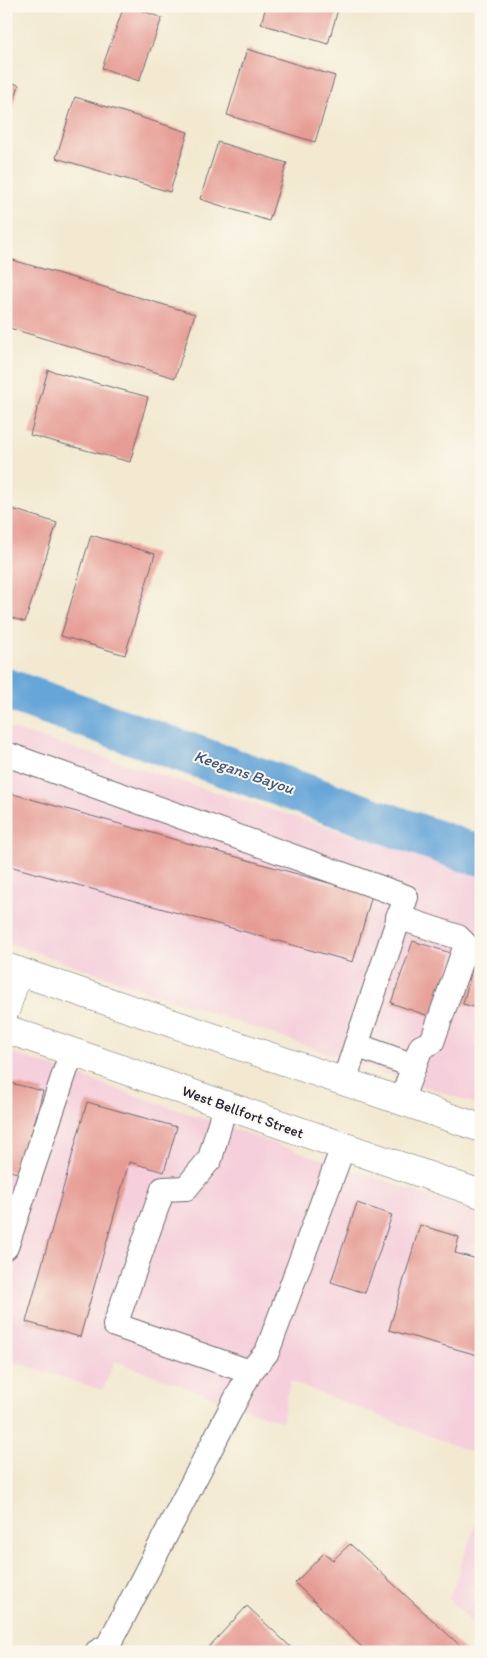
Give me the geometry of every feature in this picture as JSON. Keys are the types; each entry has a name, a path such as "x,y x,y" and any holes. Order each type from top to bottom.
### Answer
{"main road":[{"path":"6,1009 12,969 481,1128"},
{"name":"West Bellfort Street","path":"6,1030 72,1051 481,1194"}],"lane":[{"path":"6,754 406,896 344,1081"},
{"path":"398,917 458,937 466,945 432,1042 421,1047 401,1101"},
{"path":"356,1045 414,1066"},
{"path":"6,1247 72,1051"},
{"path":"225,1105 210,1159 186,1188 163,1189 115,1325 250,1372"},
{"path":"97,1652 108,1646 250,1372 267,1352 343,1147"}],"shaded area":[{"path":"6,727 481,875 481,1106 6,942"},
{"path":"6,1051 481,1214 481,1456 290,1381 282,1422 115,1361 102,1390 6,1359"},
{"path":"481,1509 481,1632 449,1599"}],"building":[{"path":"124,6 129,6 162,18 139,81 102,68"},
{"path":"266,6 339,6 328,44 261,24"},
{"path":"247,49 335,76 315,142 227,115"},
{"path":"6,81 19,85 7,125 6,125"},
{"path":"75,97 188,132 170,192 56,158"},
{"path":"218,142 287,163 269,221 200,199"},
{"path":"6,258 195,314 175,378 6,327"},
{"path":"48,370 148,397 130,462 30,435"},
{"path":"6,507 57,523 25,622 6,616"},
{"path":"91,535 155,554 125,655 61,636"},
{"path":"6,792 372,895 353,962 6,865"},
{"path":"413,941 454,954 432,1017 391,1003"},
{"path":"479,942 481,942 481,1009 463,1004"},
{"path":"6,1082 43,1091 21,1174 6,1170"},
{"path":"87,1102 177,1127 164,1172 129,1162 80,1337 26,1322"},
{"path":"357,1203 392,1215 365,1293 331,1282"},
{"path":"420,1225 459,1237 455,1253 481,1260 481,1356 389,1330"},
{"path":"350,1544 467,1652 367,1652 295,1583 324,1553 333,1560"},
{"path":"247,1606 296,1652 204,1652"}],"waterway":[{"name":"Keegans Bayou","path":"6,689 465,851 481,855"}]}
